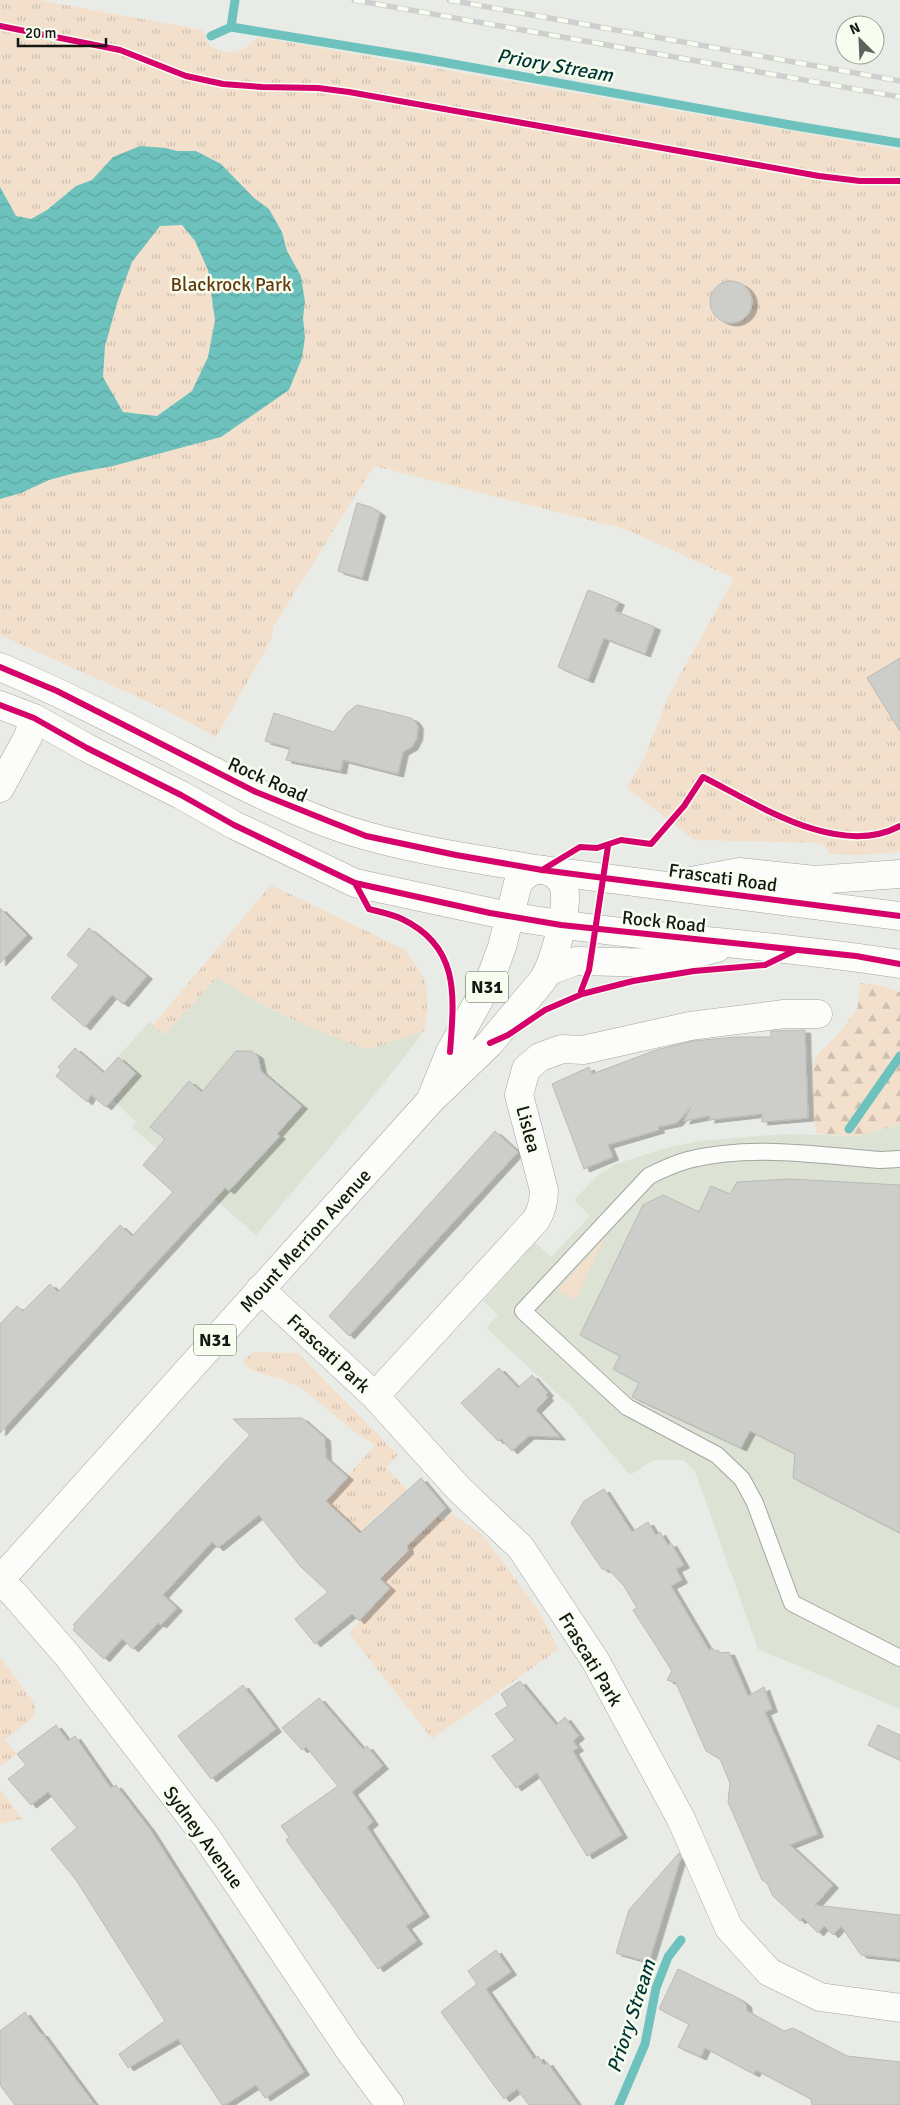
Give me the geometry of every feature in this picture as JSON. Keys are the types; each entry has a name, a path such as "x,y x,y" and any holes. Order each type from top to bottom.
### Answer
{"main road":[{"name":"Rock Road","path":"0,667 57,691 256,792 317,818 366,836 456,855 542,870"},
{"path":"0,705 34,718 234,825 355,883 561,925"},
{"path":"0,788 28,737 34,718"},
{"name":"Frascati Road","path":"542,870 900,916"},
{"name":"Mount Merrion Avenue","path":"0,1581 430,1101 490,1043 549,972 561,925 564,895 564,887 554,873 542,870 530,872 518,883 502,947 489,982 450,1052 430,1101"},
{"path":"668,885 739,872 815,880 900,874"},
{"name":"Rock Road","path":"561,925 733,944"},
{"path":"549,972 576,962 662,962 733,944 796,950 900,964"},
{"name":"Lislea","path":"375,1396 530,1228 544,1206 544,1190 520,1095 526,1069 540,1057 562,1049 583,1050 690,1026 784,1014 818,1014"},
{"name":"Frascati Park","path":"260,1289 375,1396 459,1489 522,1548 595,1660 681,1819 729,1928 769,1972 820,1997 900,2008"},
{"name":"Sydney Avenue","path":"0,1581 14,1594 66,1655 208,1838 350,2051 390,2105"}],"lane":[{"path":"900,1159 880,1160 745,1151 706,1156 670,1166 649,1176 523,1311 626,1407 717,1455 742,1480 755,1503 792,1603 900,1658"}],"shaded area":[{"path":"271,885 405,950 424,978 427,993 427,1012 424,1031 377,1092 256,1235 132,1127 136,1122 113,1100 136,1073 118,1057 149,1022 154,1025"},
{"path":"900,1121 900,1709 758,1649 695,1471 683,1460 654,1460 630,1475 572,1407 486,1328 498,1315 483,1301 535,1243 551,1257 590,1216 574,1200 598,1175 616,1164 666,1148 700,1141 783,1134 857,1136 898,1125"}],"green space":[{"name":"Blackrock Park","path":"0,0 38,0 203,30 209,45 229,52 235,52 247,47 258,37 900,150 900,852 861,855 828,854 828,849 821,843 694,840 626,787 643,761 668,697 734,578 625,529 374,466 273,627 271,640 216,737 164,709 0,635"},
{"path":"271,885 405,950 419,970 426,986 427,1012 424,1031 367,1050 271,1009 218,977 164,1035 153,1025"},
{"path":"860,983 879,985 900,992 900,1121 898,1125 857,1136 817,1134 813,1117 815,1057 840,1032 858,1007"},
{"path":"605,1237 576,1299 557,1291"},
{"path":"253,1352 298,1353 398,1455 386,1467 407,1490 359,1532 325,1502 375,1445 356,1433 303,1389 281,1379 251,1370 243,1362"},
{"path":"451,1513 482,1534 536,1607 559,1649 432,1739 349,1633 390,1588 377,1576 408,1551 407,1546 438,1517 442,1521"},
{"path":"0,1657 35,1704 34,1717 5,1740 17,1754 0,1767"},
{"path":"0,1789 22,1819 0,1824"}],"water":[{"path":"140,146 177,151 196,151 221,164 254,198 269,209 282,232 287,251 301,276 305,302 303,318 305,337 302,358 289,390 221,437 113,466 49,480 21,493 0,499 0,187 16,216 31,219 47,210 76,186 92,180 113,157","holes":["182,225 195,241 208,270 215,320 208,357 192,391 157,416 123,412 103,377 105,346 118,300 132,262 160,226"]}],"building":[{"path":"731,281 746,287 752,302 746,317 731,323 716,317 710,302 716,287"},
{"path":"357,503 371,507 380,513 362,578 338,571"},
{"path":"588,590 619,602 615,611 655,627 645,654 604,638 588,680 558,667"},
{"path":"900,658 900,731 867,678"},
{"path":"357,705 411,718 418,726 417,738 412,747 403,752 398,774 343,760 341,771 286,760 290,748 265,741 274,713 334,732 347,713"},
{"path":"0,908 27,935 0,963"},
{"path":"89,928 147,976 123,1004 112,995 85,1027 51,998 79,965 67,955"},
{"path":"805,1030 808,1118 762,1122 762,1114 709,1120 710,1116 684,1121 691,1107 677,1123 658,1127 659,1130 608,1145 613,1157 584,1169 552,1084 589,1067 592,1074 656,1050 693,1041 736,1037 771,1037 771,1031"},
{"path":"75,1048 104,1073 118,1057 136,1073 106,1107 91,1095 87,1102 56,1076 61,1070 58,1067"},
{"path":"236,1051 251,1051 258,1056 261,1071 302,1106 277,1134 280,1136 229,1191 225,1188 0,1433 0,1324 17,1306 23,1311 50,1284 58,1292 120,1225 132,1236 173,1192 143,1165 165,1139 150,1127 189,1081 202,1092"},
{"path":"495,1131 518,1152 349,1336 329,1316"},
{"path":"790,1179 900,1185 900,1533 793,1478 795,1454 750,1431 741,1448 632,1397 639,1383 613,1369 620,1356 580,1335 643,1205 663,1195 699,1212 711,1186 730,1194 737,1182"},
{"path":"499,1368 518,1388 532,1375 548,1393 546,1395 548,1398 536,1410 560,1437 529,1436 512,1451 501,1439 498,1441 461,1403"},
{"path":"302,1418 325,1438 326,1458 348,1477 326,1501 360,1533 421,1478 446,1508 407,1546 408,1551 380,1579 390,1588 359,1621 352,1614 315,1644 295,1619 328,1592 301,1567 259,1515 218,1548 212,1542 163,1595 177,1608 161,1625 158,1623 133,1649 122,1639 104,1659 73,1630 75,1627 73,1625 250,1435 233,1419"},
{"path":"604,1489 632,1532 648,1522 656,1535 660,1532 668,1545 671,1543 684,1565 676,1569 682,1580 671,1586 709,1650 713,1648 714,1651 718,1650 719,1653 729,1652 748,1696 764,1687 772,1709 765,1712 818,1834 790,1845 833,1885 815,1905 900,1915 900,1959 861,1955 841,1926 833,1935 824,1926 818,1933 803,1918 800,1921 773,1896 767,1883 762,1880 728,1802 730,1783 720,1759 706,1751 676,1683 667,1680 672,1671 633,1610 637,1608 624,1586 609,1570 602,1569 571,1523 584,1501"},
{"path":"520,1681 556,1725 565,1717 579,1736 573,1741 578,1748 573,1751 622,1835 587,1856 537,1773 516,1788 492,1756 515,1740 495,1714 508,1706 501,1694"},
{"path":"243,1685 276,1729 211,1779 178,1736"},
{"path":"319,1698 363,1749 367,1746 383,1766 352,1792 373,1822 367,1827 424,1914 406,1926 417,1941 378,1969 286,1840 289,1837 281,1826 338,1786 306,1747 302,1750 282,1728"},
{"path":"56,1725 68,1741 75,1736 111,1788 116,1785 150,1829 304,2072 265,2098 256,2085 225,2105 222,2105 178,2039 128,2068 119,2054 165,2021 76,1880 51,1849 77,1828 48,1792 31,1805 8,1779 26,1765 17,1754"},
{"path":"878,1725 900,1735 900,1760 868,1745"},
{"path":"679,1853 681,1857 649,1962 616,1953 629,1910"},
{"path":"496,1950 511,1972 486,1989 534,2059 538,2056 544,2065 547,2062 578,2105 529,2105 517,2089 504,2099 441,2012 477,1984 468,1971"},
{"path":"678,1969 738,1998 746,2004 747,2011 784,2031 793,2028 847,2056 900,2062 900,2105 812,2105 811,2099 756,2070 754,2074 705,2048 701,2057 678,2047 689,2024 659,2009"},
{"path":"25,2012 95,2105 15,2105 0,2085 0,2031"}],"waterway":[{"name":"Priory Stream","path":"235,0 231,27 420,58 900,143"},
{"path":"211,36 231,27"},
{"name":"Priory Stream","path":"849,1129 900,1056"},
{"name":"Priory Stream","path":"619,2105 645,2044 656,1988 668,1957 681,1940"}],"railway":[{"path":"354,0 900,97"},
{"path":"449,0 900,81"}],"cycle path":[{"path":"0,26 120,50 186,76 223,84 318,88 349,92 819,176 860,181 900,181"},
{"path":"0,667 57,691 256,792 366,836 456,855 542,870 900,916"},
{"path":"0,705 34,718 234,825 355,883 490,913 561,925 856,956 900,964"},
{"path":"542,870 580,847 597,848 621,840 651,844 684,806 703,777 773,813 798,824 825,832 851,836 876,834 900,826"},
{"path":"581,991 589,970 608,846"},
{"path":"355,883 369,909 398,917 421,931 435,944 444,959 450,976 452,994 450,1052"},
{"path":"490,1043 508,1035 545,1010 582,994 633,981 694,971 765,965 796,950"}]}
